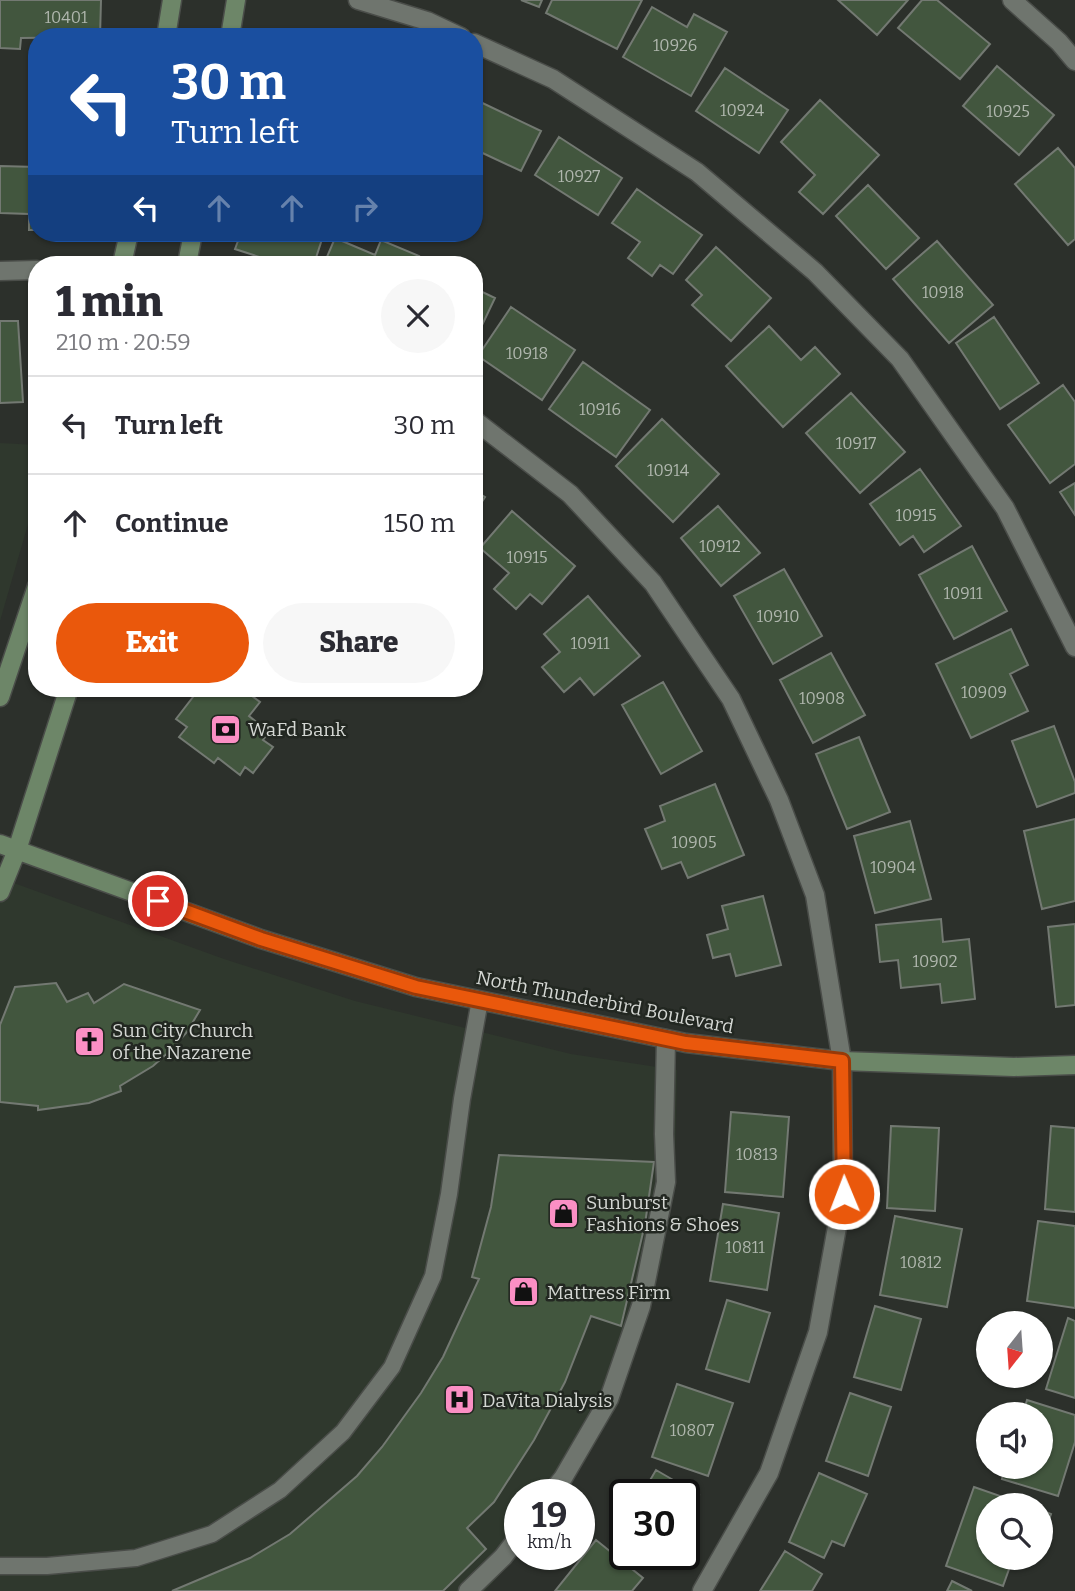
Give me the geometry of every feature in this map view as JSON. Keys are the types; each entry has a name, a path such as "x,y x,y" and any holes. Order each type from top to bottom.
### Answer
{"street":[{"path":"167,28 172,0"},
{"path":"231,28 236,0"},
{"path":"358,0 441,28"},
{"path":"1012,0 1075,61"},
{"path":"483,47 553,79 698,172 815,272 900,359 1004,508 1075,647"},
{"path":"0,271 28,270"},
{"path":"483,427 570,494 653,583 731,699 779,800 815,895 842,1061 844,1194 818,1332 769,1473 702,1591"},
{"path":"0,697 28,613"},
{"path":"0,892 8,847 66,697"},
{"name":"North Thunderbird Boulevard","path":"8,847 261,939 416,987 666,1039 842,1061 1014,1067 1075,1065"},
{"path":"562,1479 609,1399 641,1306 666,1182 666,1039"},
{"path":"468,1591 504,1556"}],"lane":[{"path":"0,1566 47,1566 136,1558 212,1534 280,1490 343,1432 392,1367 433,1276 480,1000"}],"shaded area":[{"path":"0,443 28,445 28,524 0,621"},
{"path":"0,878 224,959 355,1001 571,1054 677,1070 675,1167 662,1260 631,1363 608,1417 571,1479 504,1479 504,1570 485,1591 0,1591"}],"building":[{"path":"0,0 101,0 100,28 28,28 28,38 21,38 20,49 0,48"},
{"path":"521,0 542,0 539,7"},
{"path":"552,0 642,0 617,49 546,13"},
{"path":"838,0 908,0 877,35"},
{"path":"922,0 937,0 990,44 960,79 898,28"},
{"path":"652,7 687,27 694,14 727,32 691,96 623,57"},
{"path":"997,66 1054,115 1019,155 963,106"},
{"path":"725,68 788,110 759,153 696,111"},
{"path":"820,100 879,155 823,214 799,192 815,175 781,142"},
{"path":"483,103 541,131 521,171 483,153"},
{"path":"559,137 622,178 598,215 535,175"},
{"path":"1058,148 1075,168 1075,239 1068,245 1015,184"},
{"path":"0,166 28,167 28,214 0,213"},
{"path":"868,185 919,238 886,269 836,216"},
{"path":"637,189 702,235 673,274 660,265 652,276 628,258 640,242 612,223"},
{"path":"937,241 993,305 949,343 893,279"},
{"path":"238,242 321,242 317,256 256,256 235,249"},
{"path":"333,242 344,242 375,255 380,242 386,242 419,256 327,256"},
{"path":"716,247 771,298 731,341 692,305 702,295 686,280"},
{"path":"483,292 495,298 483,323"},
{"path":"511,307 575,350 542,400 483,359 483,349"},
{"path":"994,317 1039,383 1000,409 956,343"},
{"path":"0,321 18,321 23,402 0,403"},
{"path":"769,326 801,360 815,347 840,374 783,427 726,366"},
{"path":"583,362 650,410 616,457 549,409"},
{"path":"1063,385 1075,402 1075,464 1050,483 1008,425"},
{"path":"851,393 905,452 860,493 806,433"},
{"path":"662,419 719,474 673,522 616,466"},
{"path":"920,469 961,526 924,552 913,536 900,545 870,504"},
{"path":"1075,483 1075,515 1060,492"},
{"path":"718,506 760,553 721,586 681,538"},
{"path":"512,511 575,566 542,604 530,594 516,609 494,589 509,573 483,551 483,545"},
{"path":"972,546 1007,611 954,639 919,575"},
{"path":"784,569 822,636 773,664 734,596"},
{"path":"588,596 640,656 594,695 580,678 564,692 542,667 560,652 544,634"},
{"path":"1011,629 1028,665 1010,674 1028,711 971,738 936,664"},
{"path":"831,653 865,715 813,743 780,680"},
{"path":"663,682 702,751 661,774 622,705"},
{"name":"WaFd Bank","path":"193,697 253,697 260,702 249,716 269,732 263,740 273,747 253,773 245,767 240,775 218,758 214,763 179,737 187,727 176,719"},
{"path":"1054,726 1075,782 1075,793 1037,807 1012,741"},
{"path":"859,737 890,812 847,829 816,754"},
{"path":"715,784 744,855 688,878 681,862 662,869 645,829 665,821 660,806"},
{"path":"1075,819 1075,901 1042,909 1024,831"},
{"path":"910,821 931,899 875,913 854,836"},
{"path":"763,896 781,965 736,976 730,954 713,958 707,935 728,929 722,906"},
{"path":"941,919 943,942 969,939 975,999 942,1003 940,984 901,988 898,960 880,962 876,925"},
{"path":"1075,924 1075,1005 1056,1007 1048,927"},
{"name":"Sun City Church of the Nazarene","path":"56,983 67,1002 88,993 94,1003 124,984 200,1010 187,1032 170,1051 153,1066 120,1086 121,1091 89,1103 38,1110 38,1106 0,1102 0,1025 15,987"},
{"path":"731,1112 789,1117 783,1197 725,1192"},
{"path":"891,1126 939,1128 935,1211 887,1208"},
{"path":"1051,1126 1075,1128 1075,1212 1045,1209"},
{"path":"499,1155 654,1162 645,1224 621,1326 591,1316 565,1382 534,1440 509,1479 504,1479 504,1486 494,1502 467,1528 486,1549 443,1591 172,1591 250,1558 290,1534 357,1476 382,1447 443,1357 479,1279 472,1277 491,1207"},
{"path":"723,1204 779,1213 767,1290 710,1281"},
{"path":"895,1216 962,1229 947,1307 880,1295"},
{"path":"1038,1221 1075,1226 1075,1308 1027,1301"},
{"path":"727,1300 770,1313 749,1382 706,1369"},
{"path":"875,1306 921,1319 901,1390 854,1377"},
{"path":"1068,1318 1075,1321 1075,1398 1046,1389 1054,1388 1054,1363"},
{"path":"677,1384 733,1403 708,1476 652,1457"},
{"path":"850,1393 891,1407 868,1476 826,1461"},
{"path":"1053,1408 1075,1415 1075,1442 1058,1496 1002,1479 1053,1479"},
{"path":"656,1470 671,1479 651,1479"},
{"path":"819,1473 867,1494 844,1546 832,1541 824,1558 789,1542"},
{"path":"974,1487 991,1493 976,1493 976,1570 1009,1570 1003,1586 946,1566"},
{"path":"595,1541 609,1551 609,1570 633,1570 643,1578 632,1591 555,1591 572,1570 595,1570"},
{"path":"785,1551 822,1574 812,1591 760,1591"},
{"path":"952,1581 972,1591 947,1591"}],"place":[{"name":"WaFd Bank","path":"225,729"},
{"name":"Sun City Church of the Nazarene","path":"89,1041"},
{"name":"Sunburst Fashions & Shoes","path":"563,1213"},
{"name":"Mattress Firm","path":"524,1292"},
{"name":"DaVita Dialysis","path":"459,1400"}],"route":[{"path":"158,901 261,939 416,987 686,1043 842,1061 844,1194"}]}
